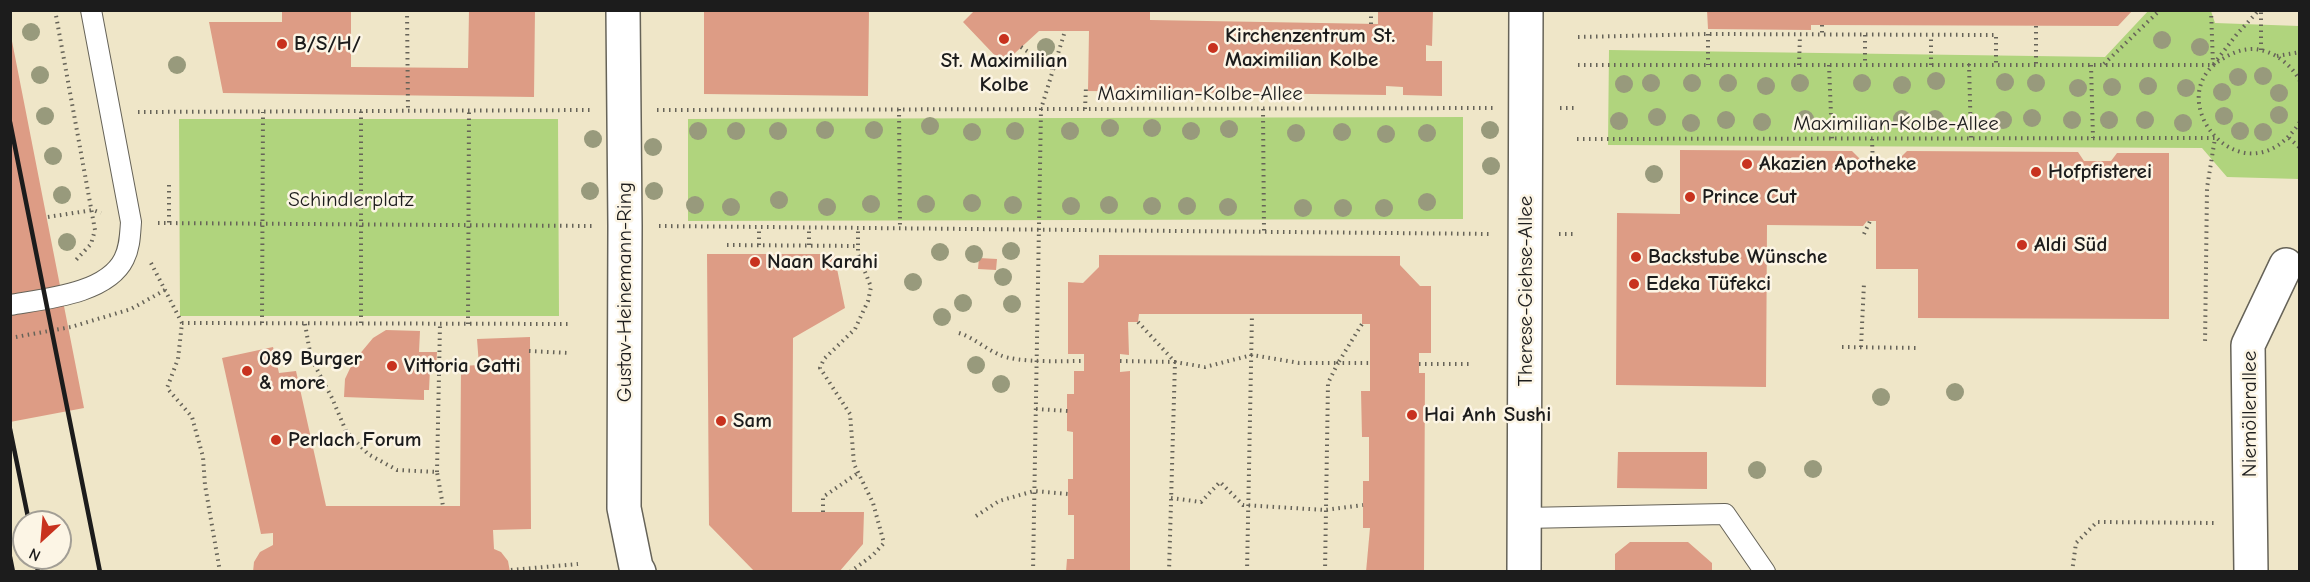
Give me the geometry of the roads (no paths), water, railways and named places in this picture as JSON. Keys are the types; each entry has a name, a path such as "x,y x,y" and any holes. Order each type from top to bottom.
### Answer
{"street":[{"name":"Gustav-Heinemann-Ring","path":"623,10 624,508 639,572"},
{"name":"Therese-Giehse-Allee","path":"1524,572 1526,10"},
{"name":"Niemöllerallee","path":"2251,572 2248,345 2286,265"}],"lane":[{"path":"10,305 70,294 95,285 112,274 123,261 130,244 131,222 91,10"},
{"path":"1524,518 1725,514 1765,572"}],"railway":[{"path":"10,122 100,572"},
{"path":"10,429 27,510"},
{"path":"10,557 13,572"}],"place":[{"name":"St. Maximilian Kolbe","path":"1004,39"},
{"name":"B/S/H/","path":"282,44"},
{"name":"Kirchenzentrum St. Maximilian Kolbe","path":"1213,48"},
{"name":"Akazien Apotheke","path":"1747,164"},
{"name":"Hofpfisterei","path":"2036,172"},
{"name":"Prince Cut","path":"1690,197"},
{"name":"Aldi Süd","path":"2022,245"},
{"name":"Backstube Wünsche","path":"1636,257"},
{"name":"Naan Karahi","path":"755,262"},
{"name":"Edeka Tüfekci","path":"1634,284"},
{"name":"Vittoria Gatti","path":"392,366"},
{"name":"089 Burger & more","path":"247,371"},
{"name":"Hai Anh Sushi","path":"1412,415"},
{"name":"Sam","path":"721,421"},
{"name":"Perlach Forum","path":"276,440"}]}
